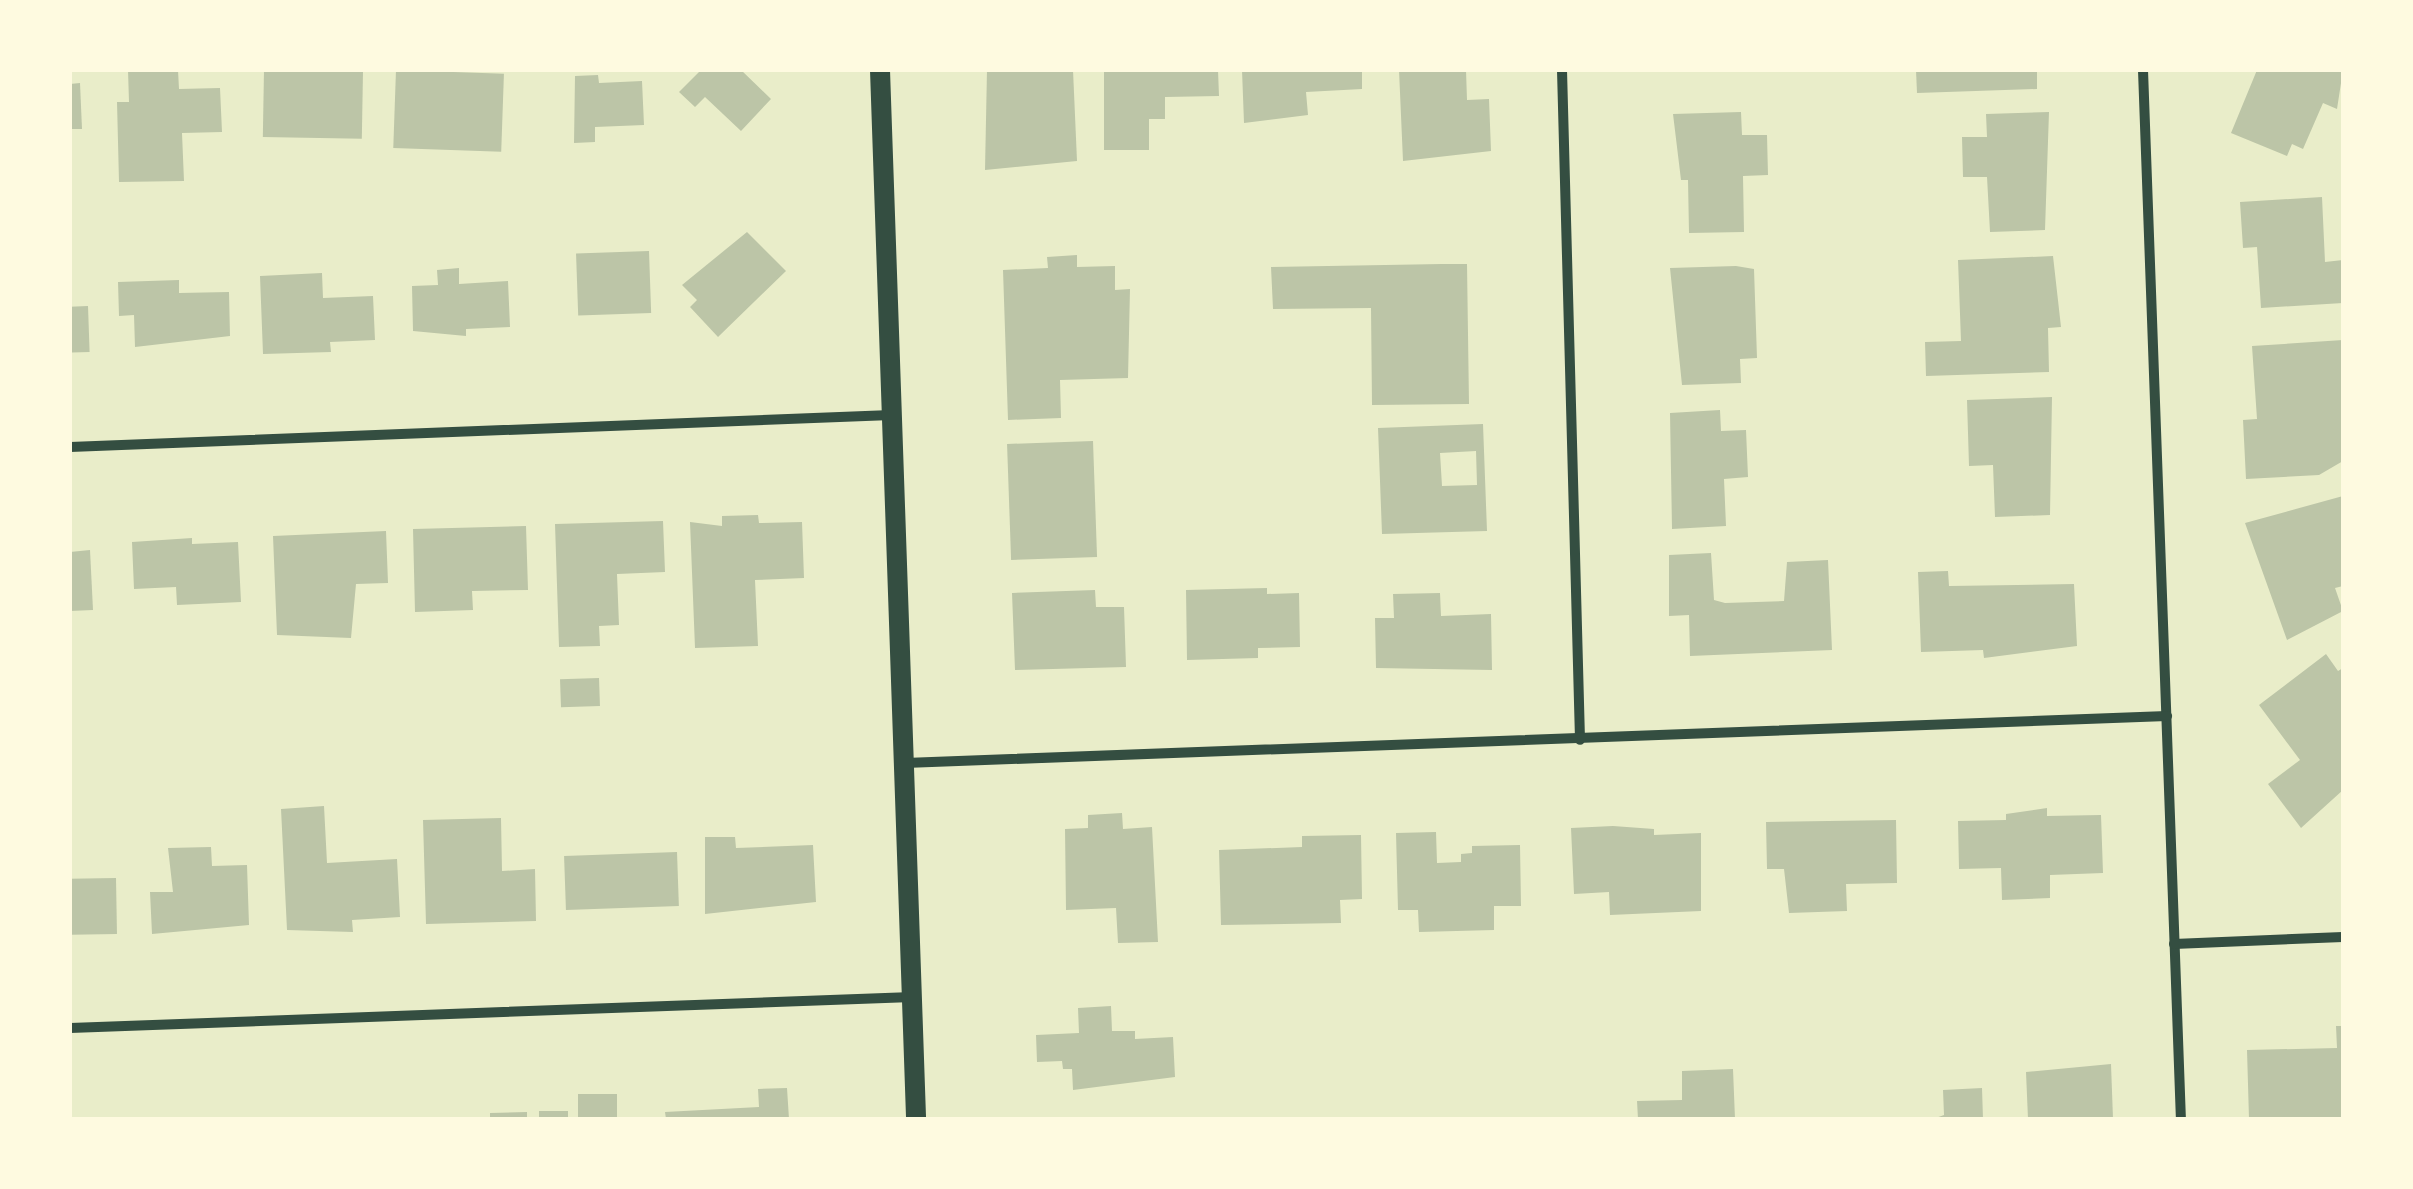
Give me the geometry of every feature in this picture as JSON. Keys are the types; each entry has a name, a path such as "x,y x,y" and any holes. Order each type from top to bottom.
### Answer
{"main road":[{"path":"880,70 916,1119"}],"street":[{"path":"1562,70 1580,740"},
{"path":"2144,70 2181,1119"},
{"path":"70,447 892,415"},
{"path":"904,763 2167,716"},
{"path":"2174,944 2343,937"},
{"path":"70,1028 912,997"}],"building":[{"path":"128,70 178,70 179,89 220,88 222,132 182,133 184,181 119,182 117,102 129,102"},
{"path":"264,70 363,72 362,139 263,137"},
{"path":"396,70 504,74 501,152 393,148"},
{"path":"701,70 741,70 771,99 741,131 705,97 695,107 679,92"},
{"path":"987,70 1073,70 1077,161 985,170"},
{"path":"1104,70 1218,70 1219,96 1165,97 1165,119 1149,119 1149,150 1104,150"},
{"path":"1242,70 1362,70 1362,89 1306,92 1308,115 1244,123"},
{"path":"1399,70 1466,70 1467,100 1489,99 1491,151 1403,161"},
{"path":"1916,70 2037,70 2037,89 1917,93"},
{"path":"2257,70 2343,70 2337,109 2323,103 2303,149 2292,144 2287,156 2231,133"},
{"path":"598,75 599,83 642,81 644,125 595,127 595,142 574,143 575,76"},
{"path":"80,83 82,129 70,129 70,84"},
{"path":"1741,112 1742,135 1767,135 1768,175 1743,176 1744,232 1689,233 1688,180 1681,180 1673,114"},
{"path":"2049,112 2045,230 1990,232 1987,177 1963,177 1962,137 1987,137 1986,114"},
{"path":"2322,197 2325,262 2343,260 2343,303 2261,308 2257,247 2243,248 2240,202"},
{"path":"747,232 786,271 718,337 690,307 697,300 682,285"},
{"path":"649,251 651,313 578,316 576,254"},
{"path":"1077,255 1077,267 1115,266 1115,290 1130,289 1128,378 1060,380 1061,418 1008,420 1003,270 1048,268 1047,257"},
{"path":"2053,256 2061,327 2048,328 2049,372 1926,376 1925,342 1961,341 1958,260"},
{"path":"1467,264 1469,404 1372,405 1371,308 1273,309 1271,267"},
{"path":"459,268 459,284 508,281 510,327 466,329 466,336 413,331 412,286 438,285 437,270"},
{"path":"1670,268 1754,269 1757,358 1740,359 1741,383 1682,385"},
{"path":"322,273 323,298 373,296 375,340 330,342 331,352 263,354 260,276"},
{"path":"179,280 179,293 229,292 230,336 135,347 134,315 119,316 118,282"},
{"path":"88,306 90,352 72,353 70,307"},
{"path":"2343,340 2343,461 2319,475 2246,479 2243,420 2257,419 2252,346"},
{"path":"2052,397 2050,515 1995,517 1993,465 1969,466 1967,400"},
{"path":"1720,410 1721,431 1746,430 1748,477 1724,479 1726,526 1672,529 1670,413"},
{"path":"1483,424 1487,531 1382,534 1378,428","holes":["1476,451 1477,485 1442,486 1440,453"]},
{"path":"1093,441 1097,557 1011,560 1007,444"},
{"path":"2343,496 2343,586 2335,588 2343,611 2287,640 2245,523"},
{"path":"758,515 759,523 802,522 804,578 755,580 758,646 695,648 690,522 722,526 722,516"},
{"path":"663,521 665,572 617,574 619,625 599,626 600,646 559,647 555,524"},
{"path":"526,526 528,590 472,591 473,610 415,612 413,529"},
{"path":"386,531 388,583 356,584 351,638 277,635 273,536"},
{"path":"192,538 192,544 238,542 241,602 177,605 176,587 134,589 132,542"},
{"path":"90,550 93,610 70,611 70,552"},
{"path":"1711,553 1714,600 1725,603 1784,601 1787,562 1828,560 1832,650 1690,656 1689,615 1669,616 1669,555"},
{"path":"1948,571 1949,586 2074,584 2077,646 1984,658 1983,650 1921,652 1918,572"},
{"path":"1267,588 1267,594 1299,593 1300,647 1258,648 1258,658 1187,660 1186,590"},
{"path":"1095,590 1096,607 1124,607 1126,667 1015,670 1012,593"},
{"path":"1440,593 1441,616 1491,614 1492,670 1376,668 1375,618 1394,618 1393,594"},
{"path":"2326,654 2338,671 2343,668 2343,790 2301,828 2268,784 2300,760 2259,705"},
{"path":"599,678 600,706 561,707 560,679"},
{"path":"324,806 327,863 397,859 400,917 352,920 353,932 287,930 281,809"},
{"path":"2047,808 2047,816 2101,815 2103,873 2050,875 2050,898 2002,900 2001,868 1959,869 1958,821 2006,820 2006,814"},
{"path":"1122,813 1123,829 1152,827 1158,942 1118,943 1116,908 1066,910 1065,829 1088,828 1088,815"},
{"path":"501,818 502,871 535,869 536,921 426,924 423,820"},
{"path":"1896,820 1897,883 1846,884 1847,911 1789,913 1784,869 1767,869 1766,822"},
{"path":"1571,828 1654,829 1654,835 1701,833 1701,911 1610,915 1609,892 1574,894"},
{"path":"1436,832 1437,863 1461,862 1461,854 1472,853 1472,846 1520,845 1521,906 1494,906 1494,930 1419,932 1418,910 1398,910 1396,833"},
{"path":"1361,835 1362,899 1340,900 1341,923 1221,925 1219,850 1302,847 1302,836"},
{"path":"705,837 735,837 736,848 813,845 816,902 705,914"},
{"path":"211,847 212,866 247,865 249,925 152,934 150,892 173,892 168,848"},
{"path":"677,852 679,906 566,910 564,856"},
{"path":"116,878 117,934 71,935 70,879"},
{"path":"1111,1006 1112,1031 1135,1031 1135,1039 1173,1037 1175,1077 1073,1090 1072,1069 1063,1069 1062,1061 1037,1062 1036,1035 1079,1033 1078,1008"},
{"path":"2336,1026 2343,1026 2343,1119 2249,1119 2247,1050 2337,1048"},
{"path":"2111,1064 2113,1119 2028,1119 2026,1072"},
{"path":"1733,1069 1735,1119 1638,1119 1637,1101 1682,1100 1682,1071"},
{"path":"787,1088 789,1119 666,1119 665,1112 759,1107 758,1089"},
{"path":"1982,1088 1983,1119 1933,1119 1944,1115 1943,1090"},
{"path":"578,1094 617,1094 617,1119 578,1119"},
{"path":"539,1111 568,1111 568,1119 539,1119"},
{"path":"527,1112 527,1119 490,1119 490,1113"}]}
